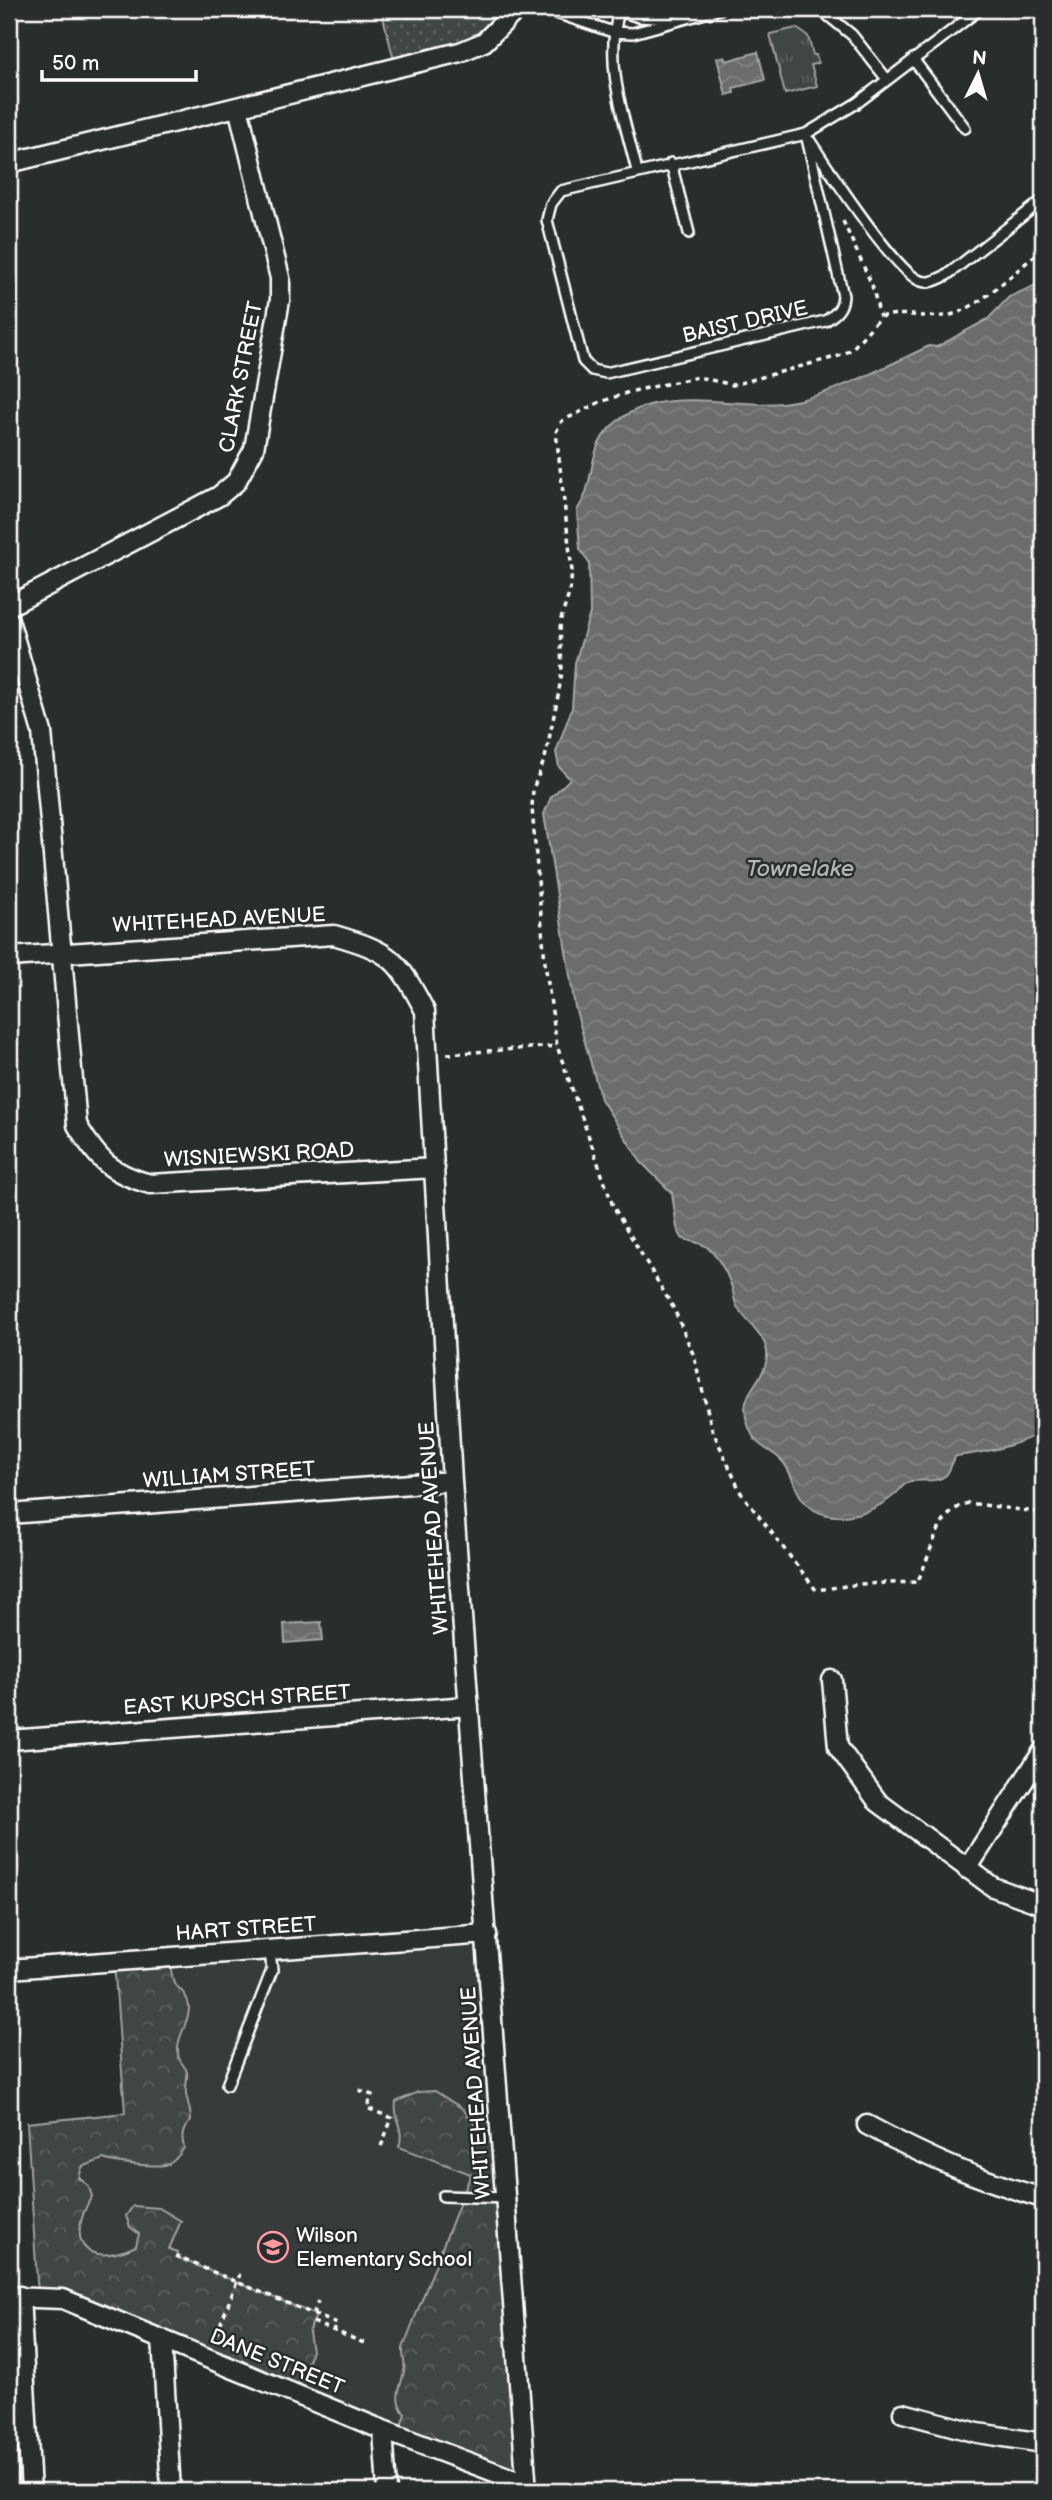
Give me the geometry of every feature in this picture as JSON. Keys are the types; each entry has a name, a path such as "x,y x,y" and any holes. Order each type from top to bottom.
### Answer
{"street":[{"path":"9,163 460,52 484,42 517,9"},
{"name":"CLARK STREET","path":"9,606 219,496 236,482 254,449 280,289 238,107"},
{"name":"WISNIEWSKI ROAD","path":"9,620 42,732 77,1125 94,1154 119,1176 150,1184 435,1168"},
{"name":"WHITEHEAD AVENUE","path":"9,957 334,935 377,947 404,971 425,1011 453,1481 527,2488"},
{"name":"WILLIAM STREET","path":"9,1514 453,1481"},
{"path":"832,1680 838,1747 878,1802 993,1887 1043,1905"},
{"name":"EAST KUPSCH STREET","path":"9,1740 469,1706"},
{"path":"967,1869 1043,1751"},
{"name":"HART STREET","path":"9,1969 487,1934"},
{"path":"867,2125 926,2157 982,2181 1043,2198"},
{"path":"14,2297 31,2491"},
{"name":"DANE STREET","path":"14,2297 63,2299 527,2488"},
{"path":"162,2339 171,2491"},
{"path":"903,2413 978,2433 1043,2444"},
{"path":"383,2430 387,2491"}],"lane":[{"path":"544,9 613,32 633,33 720,9"},
{"path":"820,9 852,35 886,78"},
{"path":"679,19 652,19 616,10 613,71 637,171 806,134 857,103 886,78 980,9"},
{"path":"914,59 965,128"},
{"path":"806,134 899,264 920,281 933,282 947,275 1043,200"},
{"name":"BAIST DRIVE","path":"637,171 561,191 551,204 547,220 583,361 592,370 606,373 825,321 843,306 826,212 806,134"},
{"path":"671,163 689,233"},
{"path":"227,2085 272,1970 270,1950"},
{"path":"443,2196 507,2197"}],"path":[{"path":"839,214 872,285 880,317"},
{"path":"1043,249 970,306 953,315 880,317 860,341 839,356 733,385 698,377 663,383 598,403 569,417 558,426 557,441 572,571 570,591 559,622 562,672 558,696 545,758 533,789 545,963 557,1046 618,1216 667,1296 687,1339 722,1454 741,1493 816,1590 861,1584 917,1582 943,1521 960,1505 969,1503 1043,1513"},
{"path":"428,1056 557,1046"},
{"path":"359,2090 372,2095 367,2108 392,2118 380,2150"},
{"path":"175,2256 337,2324 334,2331"},
{"path":"207,2358 240,2274"},
{"path":"313,2314 318,2301"},
{"path":"313,2322 364,2343"}],"shaded area":[{"name":"Wilson Elementary School","path":"487,1934 526,2484 63,2299 27,2123 125,2113 114,1961"}],"green space":[{"path":"381,9 517,9 500,29 396,68"},
{"path":"796,28 808,36 813,55 816,55 818,63 811,65 817,86 785,94 770,34"},
{"path":"168,1957 174,1984 184,1994 189,2012 178,2048 179,2058 187,2072 186,2094 191,2117 183,2133 184,2148 174,2161 164,2165 103,2159 82,2167 79,2178 88,2185 92,2196 80,2227 80,2239 93,2253 119,2252 136,2246 139,2234 130,2227 126,2216 133,2206 159,2208 181,2221 169,2249 177,2252 176,2257 316,2315 309,2332 312,2351 294,2393 38,2297 27,2123 125,2113 114,1961"},
{"path":"435,2091 463,2109 478,2128 502,2136 526,2484 398,2435 405,2414 398,2398 404,2368 403,2348 471,2174 399,2147 401,2135 396,2102 418,2092"}],"water":[{"path":"758,52 765,80 733,88 734,93 726,95 717,58 724,57 726,61"},
{"name":"Townelake","path":"1043,277 1043,1431 1001,1448 956,1456 947,1473 941,1478 911,1481 892,1497 868,1511 854,1515 825,1515 803,1500 783,1462 755,1440 745,1414 746,1404 765,1366 765,1343 737,1306 728,1276 715,1256 705,1245 682,1238 677,1228 672,1193 641,1162 601,1099 575,1007 544,814 551,797 570,779 559,767 556,752 572,708 575,663 590,613 589,563 580,549 577,510 587,490 602,437 629,413 652,404 675,401 752,404 777,403 816,396 929,346 937,347 988,319 1009,297 1034,286"},
{"path":"321,1622 323,1640 285,1643 284,1624"}],"place":[{"name":"Wilson Elementary School","path":"273,2247"}]}
